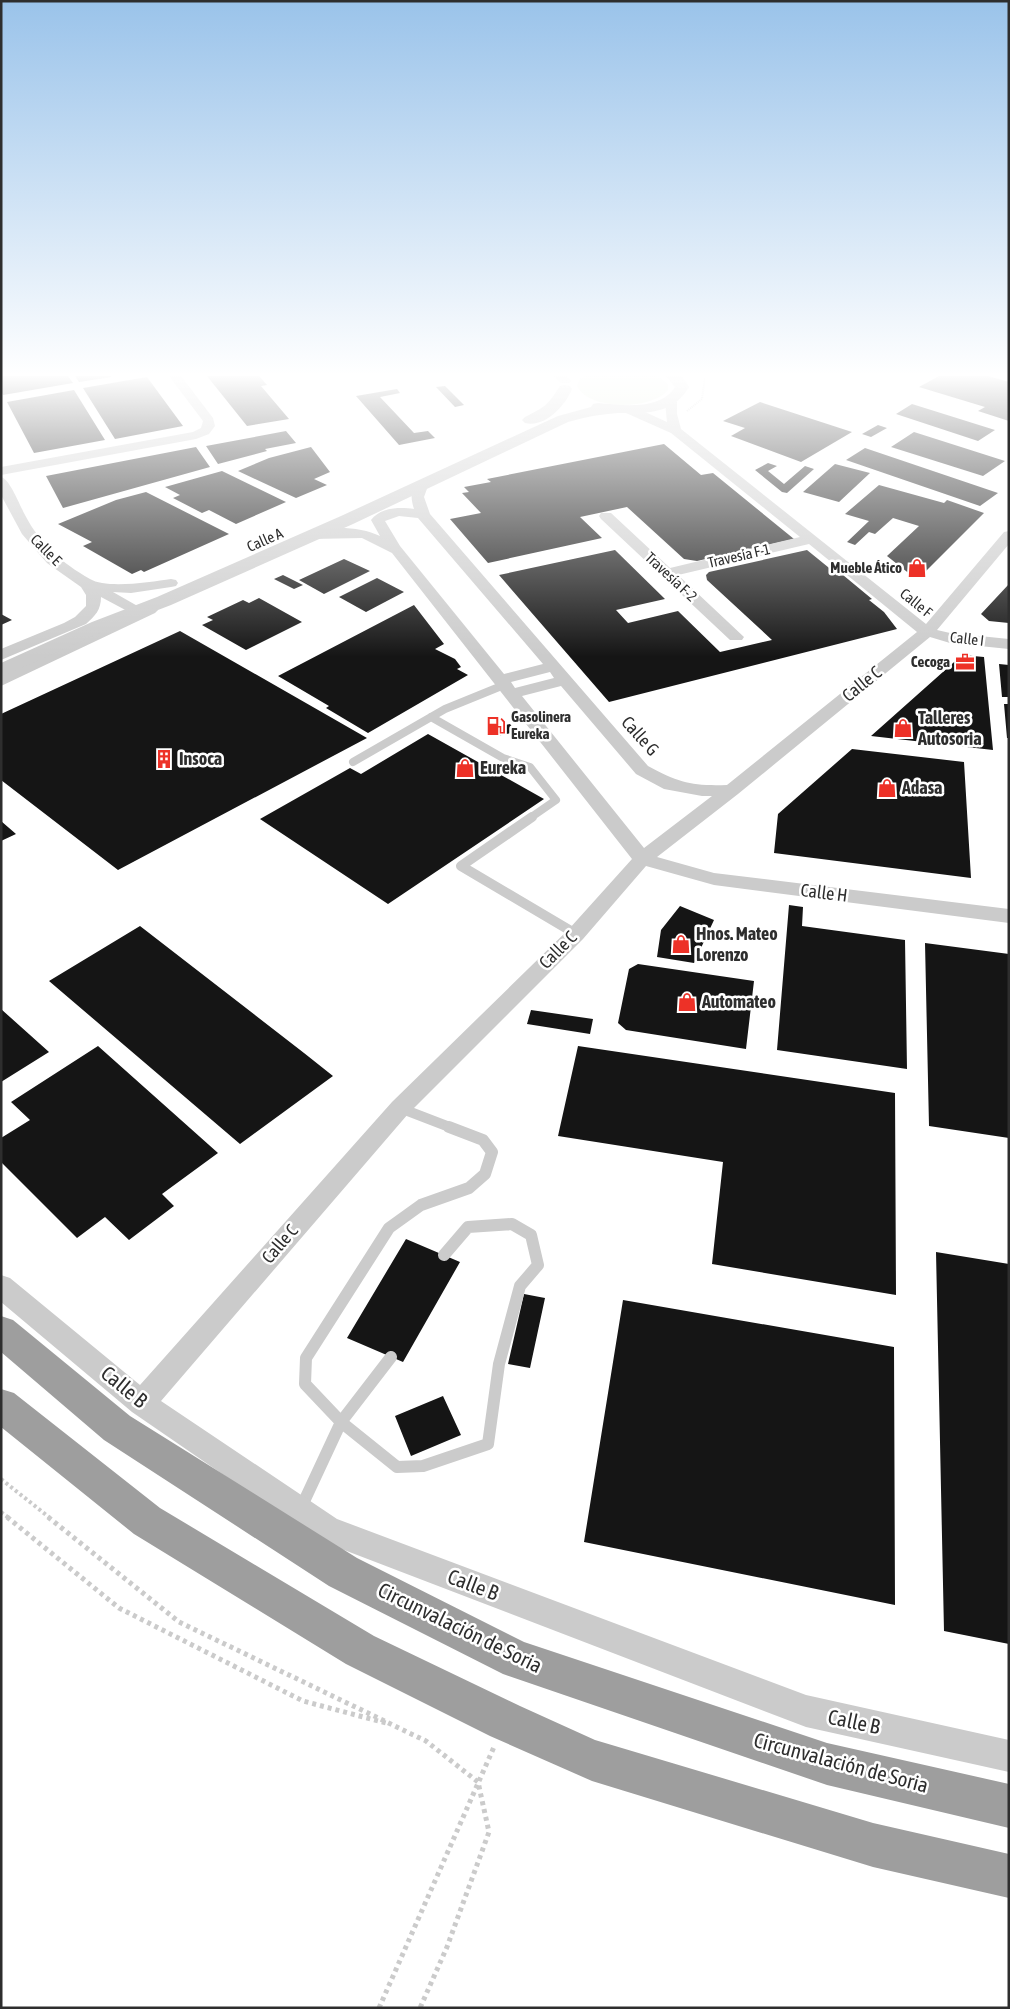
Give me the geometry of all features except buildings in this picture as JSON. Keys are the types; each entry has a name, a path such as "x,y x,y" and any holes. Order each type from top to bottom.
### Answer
{"highway":[{"name":"Circunvalación de Soria","path":"1,1331 117,1428 343,1572 517,1660 827,1764 1009,1806"},
{"path":"1,1405 147,1521 360,1650 505,1721 592,1760 873,1845 1009,1876"}],"street":[{"name":"Calle A","path":"1,671 129,607 171,583 420,470"},
{"name":"Calle A","path":"1,681 143,614 164,600 455,470"},
{"name":"Calle F","path":"725,470 927,632"},
{"name":"Calle E","path":"1,481 23,525 42,551 87,583 129,607"},
{"path":"421,486 417,497 423,514 400,512 383,516 378,520 380,526 642,859"},
{"name":"Calle G","path":"423,514 642,770 670,785 702,791 732,790"},
{"name":"Travesía F-2","path":"606,516 736,637"},
{"path":"312,535 338,533 366,534 397,550"},
{"name":"Calle C","path":"142,1403 400,1108 576,934 642,859 732,790 927,632 1009,535"},
{"name":"Travesía F-1","path":"667,573 812,539"},
{"name":"Calle E","path":"87,583 132,589 171,583"},
{"path":"64,630 85,617 92,609 95,594 87,583"},
{"name":"Calle A","path":"1,655 38,638 129,607 164,600"},
{"name":"Calle A","path":"1,664 64,630"},
{"name":"Calle I","path":"927,632 950,638 1009,644"},
{"path":"506,686 552,667"},
{"path":"506,686 565,680"},
{"name":"Calle H","path":"642,859 714,878 1009,916"},
{"name":"Calle B","path":"1,1286 142,1403 328,1530 806,1711 1009,1756"}],"lane":[{"path":"353,762 431,717 476,694 506,686"},
{"path":"431,717 503,758 530,767 556,800 461,866 576,934"},
{"path":"400,1108 483,1140 492,1152 491,1161 485,1174 469,1188 421,1205 390,1228 306,1358 305,1384 341,1422 397,1467 423,1466 488,1444 499,1364 520,1286 538,1265 531,1235 512,1224 468,1227 444,1256"},
{"path":"300,1510 341,1422 391,1357"}],"path":[{"path":"1,1479 180,1622 426,1741 478,1782 489,1832 447,1947 420,2008"},
{"path":"1,1512 119,1608 303,1700 394,1726"},
{"path":"378,2008 505,1721"}],"place":[{"name":"Mueble Ático","path":"917,568"},
{"name":"Cecoga","path":"965,662"},
{"name":"Gasolinera Eureka","path":"496,726"},
{"name":"Talleres Autosoria","path":"903,728"},
{"name":"Insoca","path":"164,759"},
{"name":"Eureka","path":"465,768"},
{"name":"Adasa","path":"887,788"},
{"name":"Hnos. Mateo Lorenzo","path":"681,944"},
{"name":"Automateo","path":"687,1002"}]}
